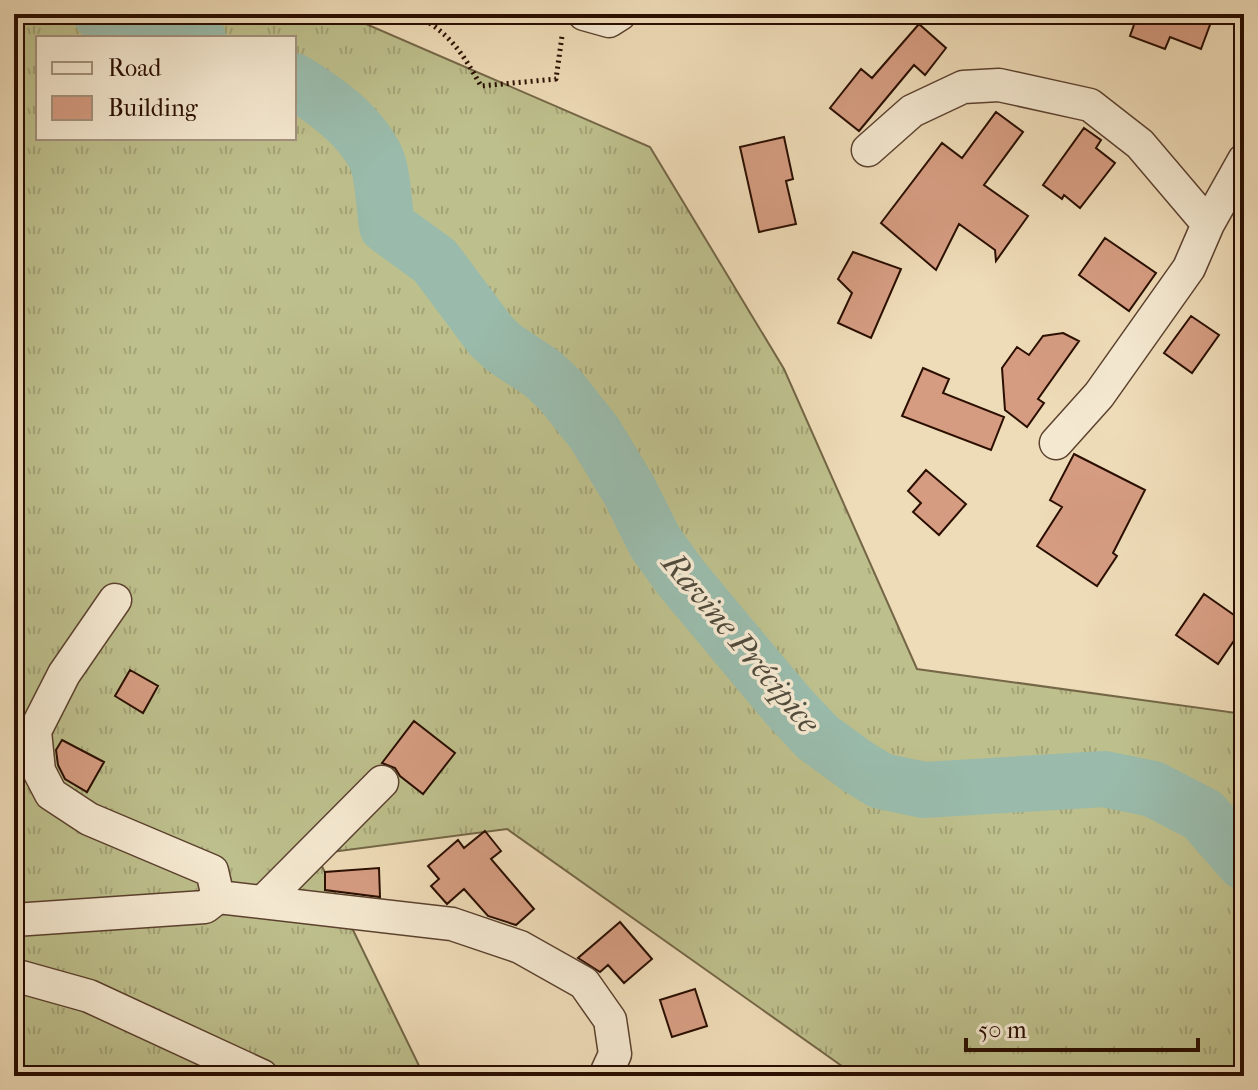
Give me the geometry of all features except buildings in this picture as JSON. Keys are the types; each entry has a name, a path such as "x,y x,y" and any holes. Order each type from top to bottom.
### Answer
{"street":[{"path":"574,20 609,21 620,14"},
{"path":"868,150 912,111 963,87 999,85 1090,105 1140,144 1208,224"},
{"path":"1056,443 1099,395 1189,268 1208,224 1244,160"},
{"path":"115,600 64,674 35,731 39,771 51,794 89,819 212,871 218,897"},
{"path":"264,901 382,782"},
{"path":"14,920 205,907 218,897 452,924 520,947 584,983 610,1020 615,1054 605,1076"},
{"path":"14,975 89,996 262,1076"}],"path":[{"path":"414,14 434,24 460,49 481,86 556,79 574,20"}],"green space":[{"path":"14,14 343,14 650,147 784,369 917,669 1244,714 1244,1076 856,1076 507,829 316,854 424,1076 14,1076"}],"waterway":[{"name":"Ravine Précipice","path":"101,14 190,36"},
{"name":"Ravine Précipice","path":"296,82 351,124 369,146 382,181 387,226 435,261 491,336 561,391 595,434 629,490 655,542 681,578 817,737 881,781 924,790 1104,779 1153,789 1203,815 1244,862"}]}
